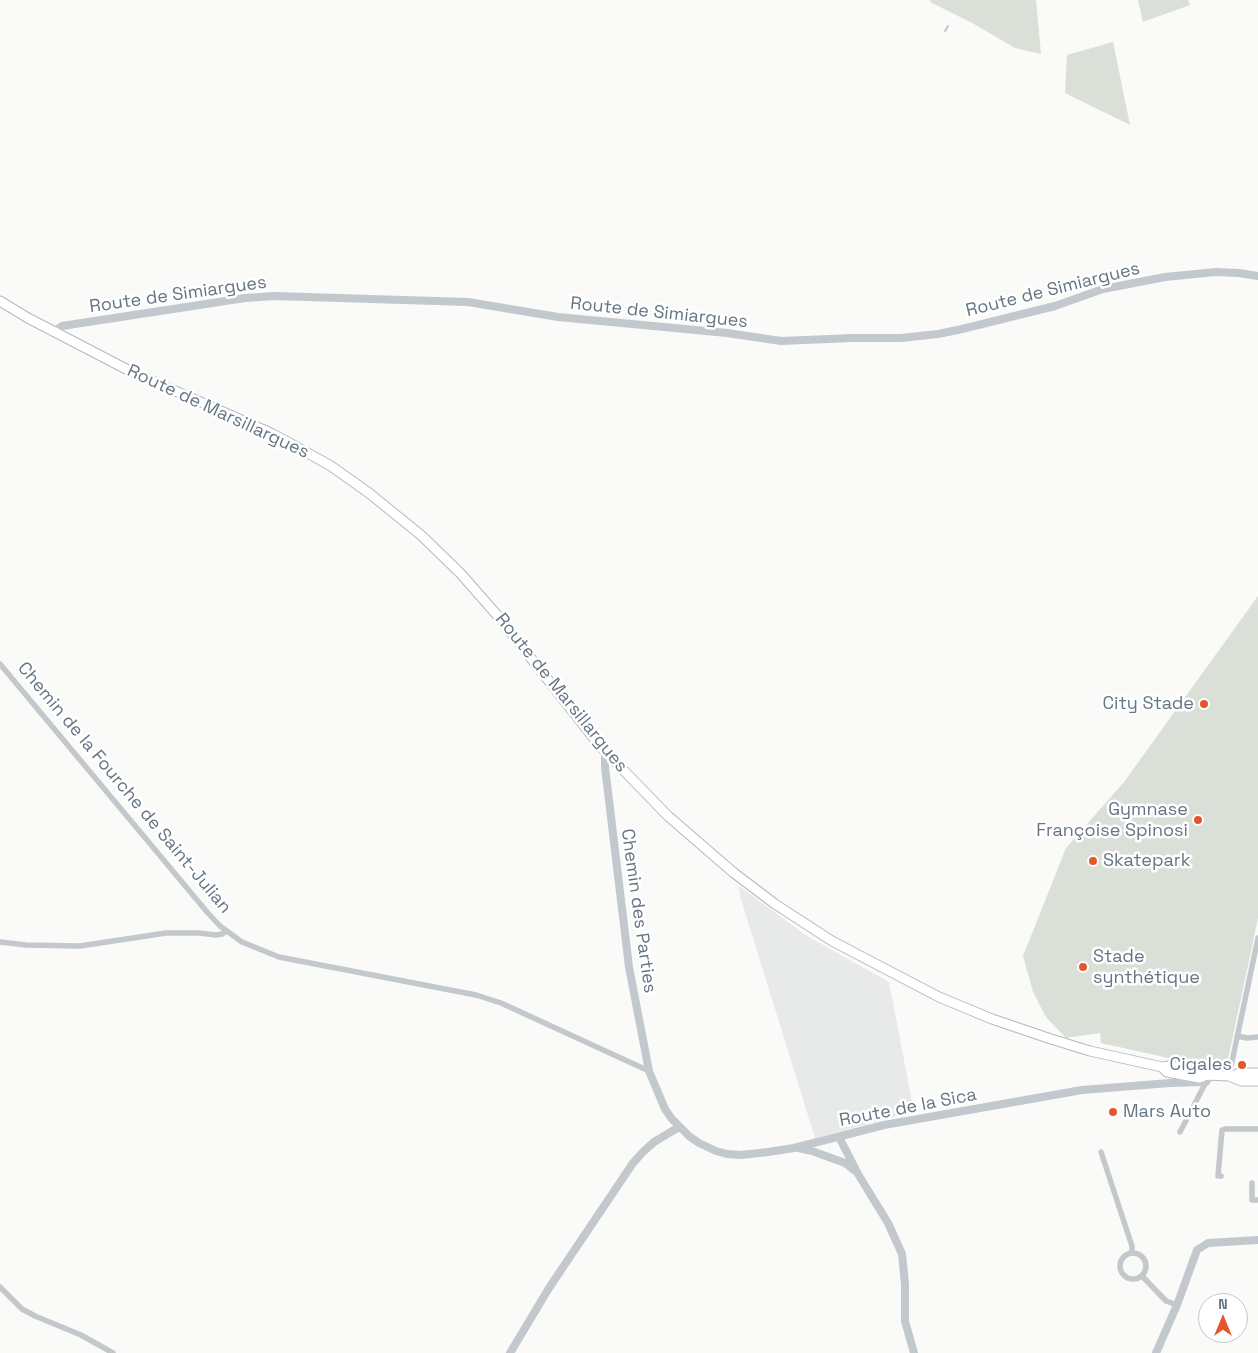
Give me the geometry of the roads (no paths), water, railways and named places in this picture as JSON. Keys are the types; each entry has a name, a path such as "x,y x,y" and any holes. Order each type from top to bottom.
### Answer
{"main road":[{"name":"Route de Marsillargues","path":"0,301 53,332 130,371 270,433 331,466 369,493 422,536 461,574 497,615 607,755 668,816 719,861 775,904 832,942 939,997 992,1019 1051,1039 1090,1051 1162,1067 1167,1072 1200,1078 1231,1076"},
{"path":"1231,1076 1240,1073 1258,1073"},
{"path":"1231,1076 1241,1081 1258,1081"}],"street":[{"name":"Route de Simiargues","path":"53,332 62,326 265,296 453,300 563,317 727,333 781,342 902,338 954,331 1055,306 1103,290 1165,277 1216,272 1258,276"},
{"name":"Chemin de la Fourche de Saint-Julian","path":"0,664 201,906 226,931 242,942 279,957 460,991 501,1003 649,1072"},
{"name":"Chemin des Parties","path":"607,755 604,766 629,967 649,1072"},
{"path":"0,942 80,946 166,933 216,935 226,931"},
{"path":"1231,1076 1237,1036 1258,938"},
{"path":"1237,1036 1247,1038 1258,1037"},
{"name":"Route de la Sica","path":"649,1072 665,1109 679,1127 699,1143 716,1151 741,1155 794,1148 884,1126 1082,1090 1208,1078"},
{"path":"1180,1132 1208,1078"},
{"path":"510,1353 549,1288 633,1163 654,1142 679,1127"},
{"path":"1221,1176 1218,1176 1222,1130 1225,1128 1258,1129"},
{"path":"839,1137 858,1174 888,1224 902,1254 905,1284 905,1321 914,1353"},
{"path":"794,1148 812,1151 846,1163 858,1174"},
{"path":"1101,1152 1132,1246 1132,1252"},
{"path":"1252,1183 1252,1200 1258,1200"},
{"path":"1156,1353 1177,1305 1197,1250 1208,1243 1258,1240"},
{"path":"1132,1252 1141,1255 1146,1268 1142,1276 1130,1279 1122,1274 1120,1270 1121,1260 1124,1256 1132,1252"},
{"path":"1142,1276 1166,1300 1177,1305"},
{"path":"0,1287 22,1309 81,1335 113,1353"}],"waterway":[{"path":"945,31 948,26"}],"place":[{"name":"City Stade","path":"1204,704"},
{"name":"Gymnase Françoise Spinosi","path":"1198,820"},
{"name":"Skatepark","path":"1093,861"},
{"name":"Stade synthétique","path":"1083,967"},
{"name":"Cigales","path":"1242,1065"},
{"name":"Mars Auto","path":"1113,1112"}]}
